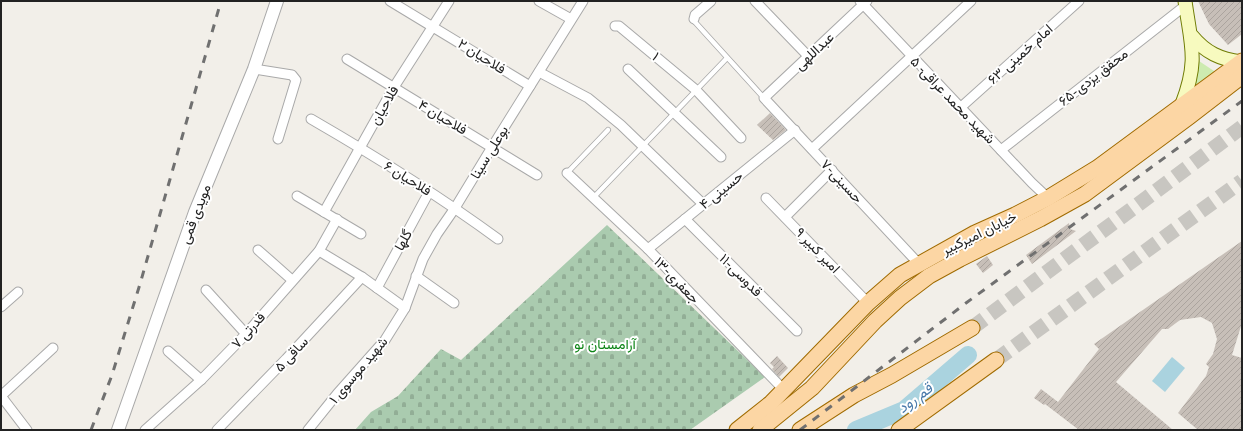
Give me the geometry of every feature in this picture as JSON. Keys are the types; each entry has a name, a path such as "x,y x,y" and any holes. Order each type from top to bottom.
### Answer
{"main road":[{"path":"1182,104 1191,82 1194,60 1192,36 1186,3"},
{"path":"1192,36 1201,47 1213,55 1226,60 1238,70"},
{"name":"خیابان امیرکبیر","path":"737,430 771,403 888,284 919,264 975,233 1048,198 1097,168 1182,104 1238,70"},
{"name":"خیابان امیرکبیر","path":"760,430 812,388 875,321 900,298 928,276 1040,220 1084,194 1238,70"},
{"path":"800,430 854,394 892,375 972,328"},
{"path":"899,430 996,360"}],"street":[{"name":"مویدی قمی","path":"120,429 195,212 254,69 278,1"},
{"path":"390,1 434,26"},
{"name":"فلاحیان","path":"324,212 394,87 449,1"},
{"path":"539,1 571,19"},
{"name":"بوعلی سینا","path":"405,308 423,259 437,234 455,208 583,1"},
{"path":"694,19 695,15 711,1"},
{"path":"755,1 808,56"},
{"path":"812,149 971,1"},
{"name":"امام خمینی ۶۳","path":"960,108 1079,1"},
{"name":"عبداللهی","path":"764,98 863,2"},
{"name":"شهید محمد عراقی- ۵","path":"863,2 911,57 1048,198"},
{"name":"محقق یزدی-۶۵","path":"1001,150 1186,3"},
{"name":"فلاحیان ۲","path":"434,26 530,86"},
{"name":"۱","path":"615,26 619,26 638,41 696,90 741,138"},
{"name":"فلاحیان ۴","path":"347,59 537,175"},
{"path":"254,69 292,75 296,80 278,139"},
{"path":"628,69 721,157"},
{"path":"539,72 588,98 643,146 703,204"},
{"name":"حسینی-۷","path":"764,98 919,264"},
{"name":"فلاحیان ۶","path":"311,119 455,208 498,240"},
{"name":"حسینی ۴","path":"648,249 795,130"},
{"path":"786,216 832,170"},
{"name":"جعفری-۱۳","path":"567,173 648,249 784,390"},
{"name":"گلها","path":"377,288 429,192"},
{"path":"297,196 361,234"},
{"name":"امیر کبیر ۹","path":"766,198 786,216 868,303"},
{"name":"قدوسی-۱۱","path":"686,219 797,331"},
{"name":"قدرتی ۷","path":"145,430 200,380 246,334 319,250 337,220"},
{"path":"258,250 292,280"},
{"path":"319,250 362,277 405,308"},
{"path":"416,276 454,303"},
{"name":"ساقی ۵","path":"217,430 286,359 362,277"},
{"path":"206,290 246,334"},
{"path":"1,307 18,292"},
{"name":"شهید موسوی ۱","path":"308,430 337,394 385,340 405,308"},
{"path":"25,429 1,396 53,348"},
{"path":"168,351 200,380"}],"lane":[{"path":"694,19 695,22 764,98"},
{"path":"593,198 727,58"},
{"path":"567,173 608,130"}],"green space":[{"path":"1196,59 1217,73 1191,91"},
{"name":"آرامستان نو","path":"607,225 765,377 690,430 355,430 371,412 398,396 441,349 461,360"}],"water":[{"path":"1172,357 1185,368 1165,392 1152,381"}],"building":[{"path":"1198,1 1242,1 1242,34 1228,45 1209,24"},
{"path":"770,113 786,130 773,140 757,125"},
{"path":"1069,223 1070,229 1076,231 1032,264 1026,255"},
{"path":"1242,241 1242,323 1232,355 1242,358 1242,430 1198,430 1178,413 1206,376 1209,367 1206,364 1213,354 1217,339 1212,323 1201,317 1180,320 1168,329 1162,329 1116,382 1173,430 1079,430 1045,404 1044,405 1034,398 1041,389 1058,402 1099,349 1094,344"},
{"path":"987,256 993,265 983,273 976,264"},
{"path":"777,356 788,368 779,377 772,369 774,367 770,363"}],"waterway":[{"name":"قم رود","path":"856,430 904,410 968,355"}],"tunnel":[{"path":"972,328 1242,127"},
{"path":"996,360 1242,181"}],"railway":[{"path":"91,430 112,375 140,284 221,1"},
{"path":"800,430 966,303 1242,101"}]}
